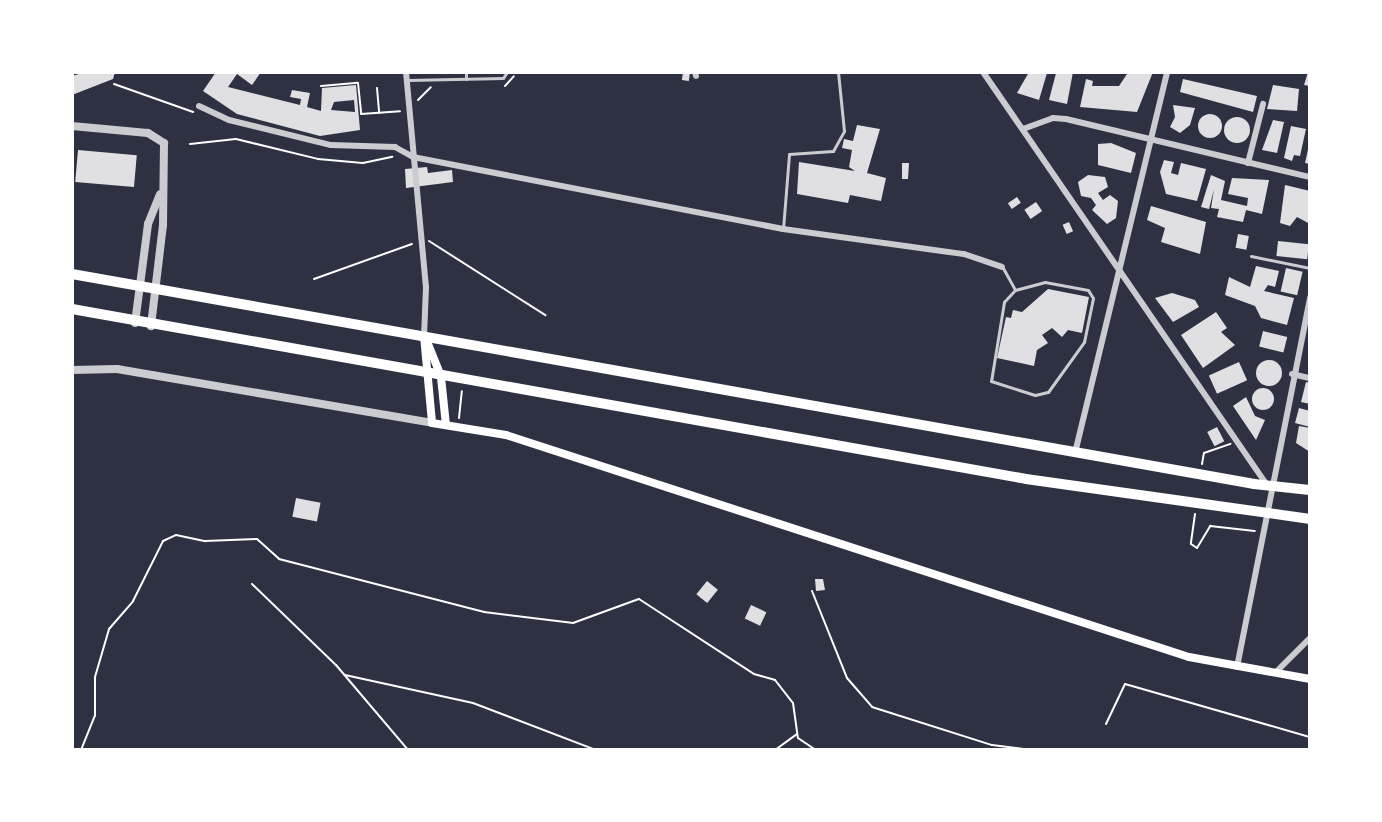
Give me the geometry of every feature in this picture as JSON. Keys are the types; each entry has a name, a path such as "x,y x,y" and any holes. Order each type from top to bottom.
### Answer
{"highway":[{"path":"72,274 156,287 1075,453 1270,487 1310,490"},
{"path":"72,309 151,326 441,377 1266,516 1310,519"}],"main road":[{"path":"424,336 432,423 506,435 697,494 871,556 1237,670 1310,679"},
{"path":"424,336 441,377 446,425"}],"street":[{"path":"406,72 426,287 424,336"},
{"path":"983,72 1120,268 1234,442 1270,487"},
{"path":"1075,453 1167,72"},
{"path":"1248,163 1263,104"},
{"path":"199,106 230,120 330,145 395,147 413,157 783,229 964,254 1002,267"},
{"path":"1023,129 1053,118 1151,138 1310,177"},
{"path":"72,126 148,133 164,143 160,194 163,225 151,326"},
{"path":"135,323 148,224 160,194"},
{"path":"1237,670 1292,374 1310,297"},
{"path":"72,370 117,369 432,423"},
{"path":"1292,374 1310,378"},
{"path":"1273,676 1310,638"}],"lane":[{"path":"466,72 466,79"},
{"path":"406,80 503,78 507,72"},
{"path":"783,229 789,154 833,151 844,131 838,72"},
{"path":"1251,256 1310,268"},
{"path":"1002,267 1015,290"},
{"path":"1045,282 1088,290 1093,298 1084,342 1048,392 1035,395 991,381 1004,302 1015,290 1045,282"}],"path":[{"path":"500,87 512,82 514,72"},
{"path":"321,86 358,83 362,114 417,109 428,88 444,86"},
{"path":"114,84 189,114 199,106"},
{"path":"377,88 379,113"},
{"path":"190,144 236,139 318,159 363,163 391,160 395,147"},
{"path":"459,426 462,391"},
{"path":"1203,459 1204,453 1234,442"},
{"path":"1192,532 1191,544 1197,548 1210,526 1263,532"},
{"path":"81,750 95,716 95,677 109,629 132,601 163,541 176,535 205,542 257,539 279,559 484,612 573,623 639,599 754,674 775,680 794,703 797,734 816,750"},
{"path":"252,584 345,675 408,750"},
{"path":"812,591 847,678 872,707 992,745 1032,750"},
{"path":"345,675 473,703 596,750"},
{"path":"1106,724 1125,684 1310,737"},
{"path":"775,750 797,734"}],"building":[{"path":"86,72 115,72 113,79 72,95 72,76"},
{"path":"216,72 261,72 252,85 237,74 228,87 300,105 301,99 290,97 292,90 310,93 307,107 321,111 322,88 356,85 360,130 320,136 237,114 203,91","holes":["354,100 355,112 331,110 334,102"]},
{"path":"683,72 690,73 689,81 682,80"},
{"path":"1029,72 1047,73 1039,100 1017,93"},
{"path":"1073,72 1067,104 1049,100 1056,73"},
{"path":"1121,72 1153,72 1137,112 1080,107 1086,79 1093,81 1092,86 1119,86 1127,74"},
{"path":"1308,72 1310,72 1310,86 1304,85"},
{"path":"1183,79 1257,96 1253,112 1180,92"},
{"path":"1273,85 1299,89 1297,111 1267,109"},
{"path":"1173,105 1195,108 1190,125 1180,133 1170,127 1175,117"},
{"path":"1210,114 1219,117 1222,126 1219,135 1210,138 1201,135 1198,126 1201,117"},
{"path":"1237,117 1246,121 1250,130 1246,139 1237,143 1228,139 1224,130 1228,121"},
{"path":"1273,120 1284,122 1277,153 1262,150"},
{"path":"857,125 880,129 867,173 886,178 881,201 850,195 848,203 797,194 799,162 855,171 849,167 852,150 842,148 844,139 853,141"},
{"path":"1291,126 1306,129 1300,156 1294,155 1292,161 1284,158"},
{"path":"1111,143 1136,153 1131,173 1098,165 1098,144"},
{"path":"1310,145 1310,164 1305,163"},
{"path":"78,150 137,155 134,187 75,182"},
{"path":"1164,160 1174,162 1171,173 1178,175 1181,163 1206,169 1197,201 1166,194 1160,172"},
{"path":"902,163 909,163 908,179 902,179"},
{"path":"427,167 428,173 452,170 453,182 406,188 405,169"},
{"path":"1088,175 1105,177 1108,187 1098,193 1103,200 1110,195 1118,201 1116,218 1107,224 1092,210 1096,205 1091,198 1081,196 1078,182"},
{"path":"1211,175 1225,181 1221,200 1247,206 1248,198 1228,194 1232,178 1269,180 1262,214 1246,210 1243,222 1217,217 1219,209 1211,208 1214,189 1209,209 1201,207"},
{"path":"1285,185 1310,191 1310,224 1297,217 1290,226 1280,223"},
{"path":"1017,197 1021,203 1012,209 1008,203"},
{"path":"1036,202 1042,211 1031,219 1024,210"},
{"path":"1151,206 1206,222 1200,254 1161,242 1165,228 1147,220"},
{"path":"1069,222 1073,231 1067,234 1063,225"},
{"path":"1238,234 1249,236 1246,250 1236,248"},
{"path":"1278,241 1309,244 1307,259 1276,256"},
{"path":"1256,266 1279,271 1275,287 1268,285 1264,291 1294,298 1287,325 1261,318 1255,306 1225,295 1229,277 1250,287"},
{"path":"1286,268 1303,272 1297,295 1281,291"},
{"path":"1048,289 1089,297 1082,333 1068,330 1062,337 1052,328 1042,335 1048,343 1037,350 1034,366 997,358 1006,317 1011,318 1013,310 1022,312"},
{"path":"1172,293 1195,300 1199,307 1173,322 1155,298"},
{"path":"1216,312 1227,328 1221,332 1235,345 1203,368 1181,335"},
{"path":"1263,331 1287,337 1283,353 1259,347"},
{"path":"1269,360 1278,364 1282,373 1278,382 1269,386 1260,382 1256,373 1260,364"},
{"path":"1239,362 1247,380 1217,394 1209,375"},
{"path":"1306,382 1310,383 1310,404 1301,402"},
{"path":"1263,388 1271,391 1274,399 1271,407 1263,410 1255,407 1252,399 1255,391"},
{"path":"1246,397 1255,416 1265,420 1256,440 1233,406"},
{"path":"1299,408 1310,411 1310,427 1295,423"},
{"path":"1299,426 1310,428 1310,452 1296,443"},
{"path":"1217,427 1224,441 1214,446 1207,432"},
{"path":"296,498 321,503 317,521 292,517"},
{"path":"815,579 823,579 825,590 816,591"},
{"path":"707,581 718,590 707,603 696,594"},
{"path":"751,605 766,612 760,626 745,619"}]}
